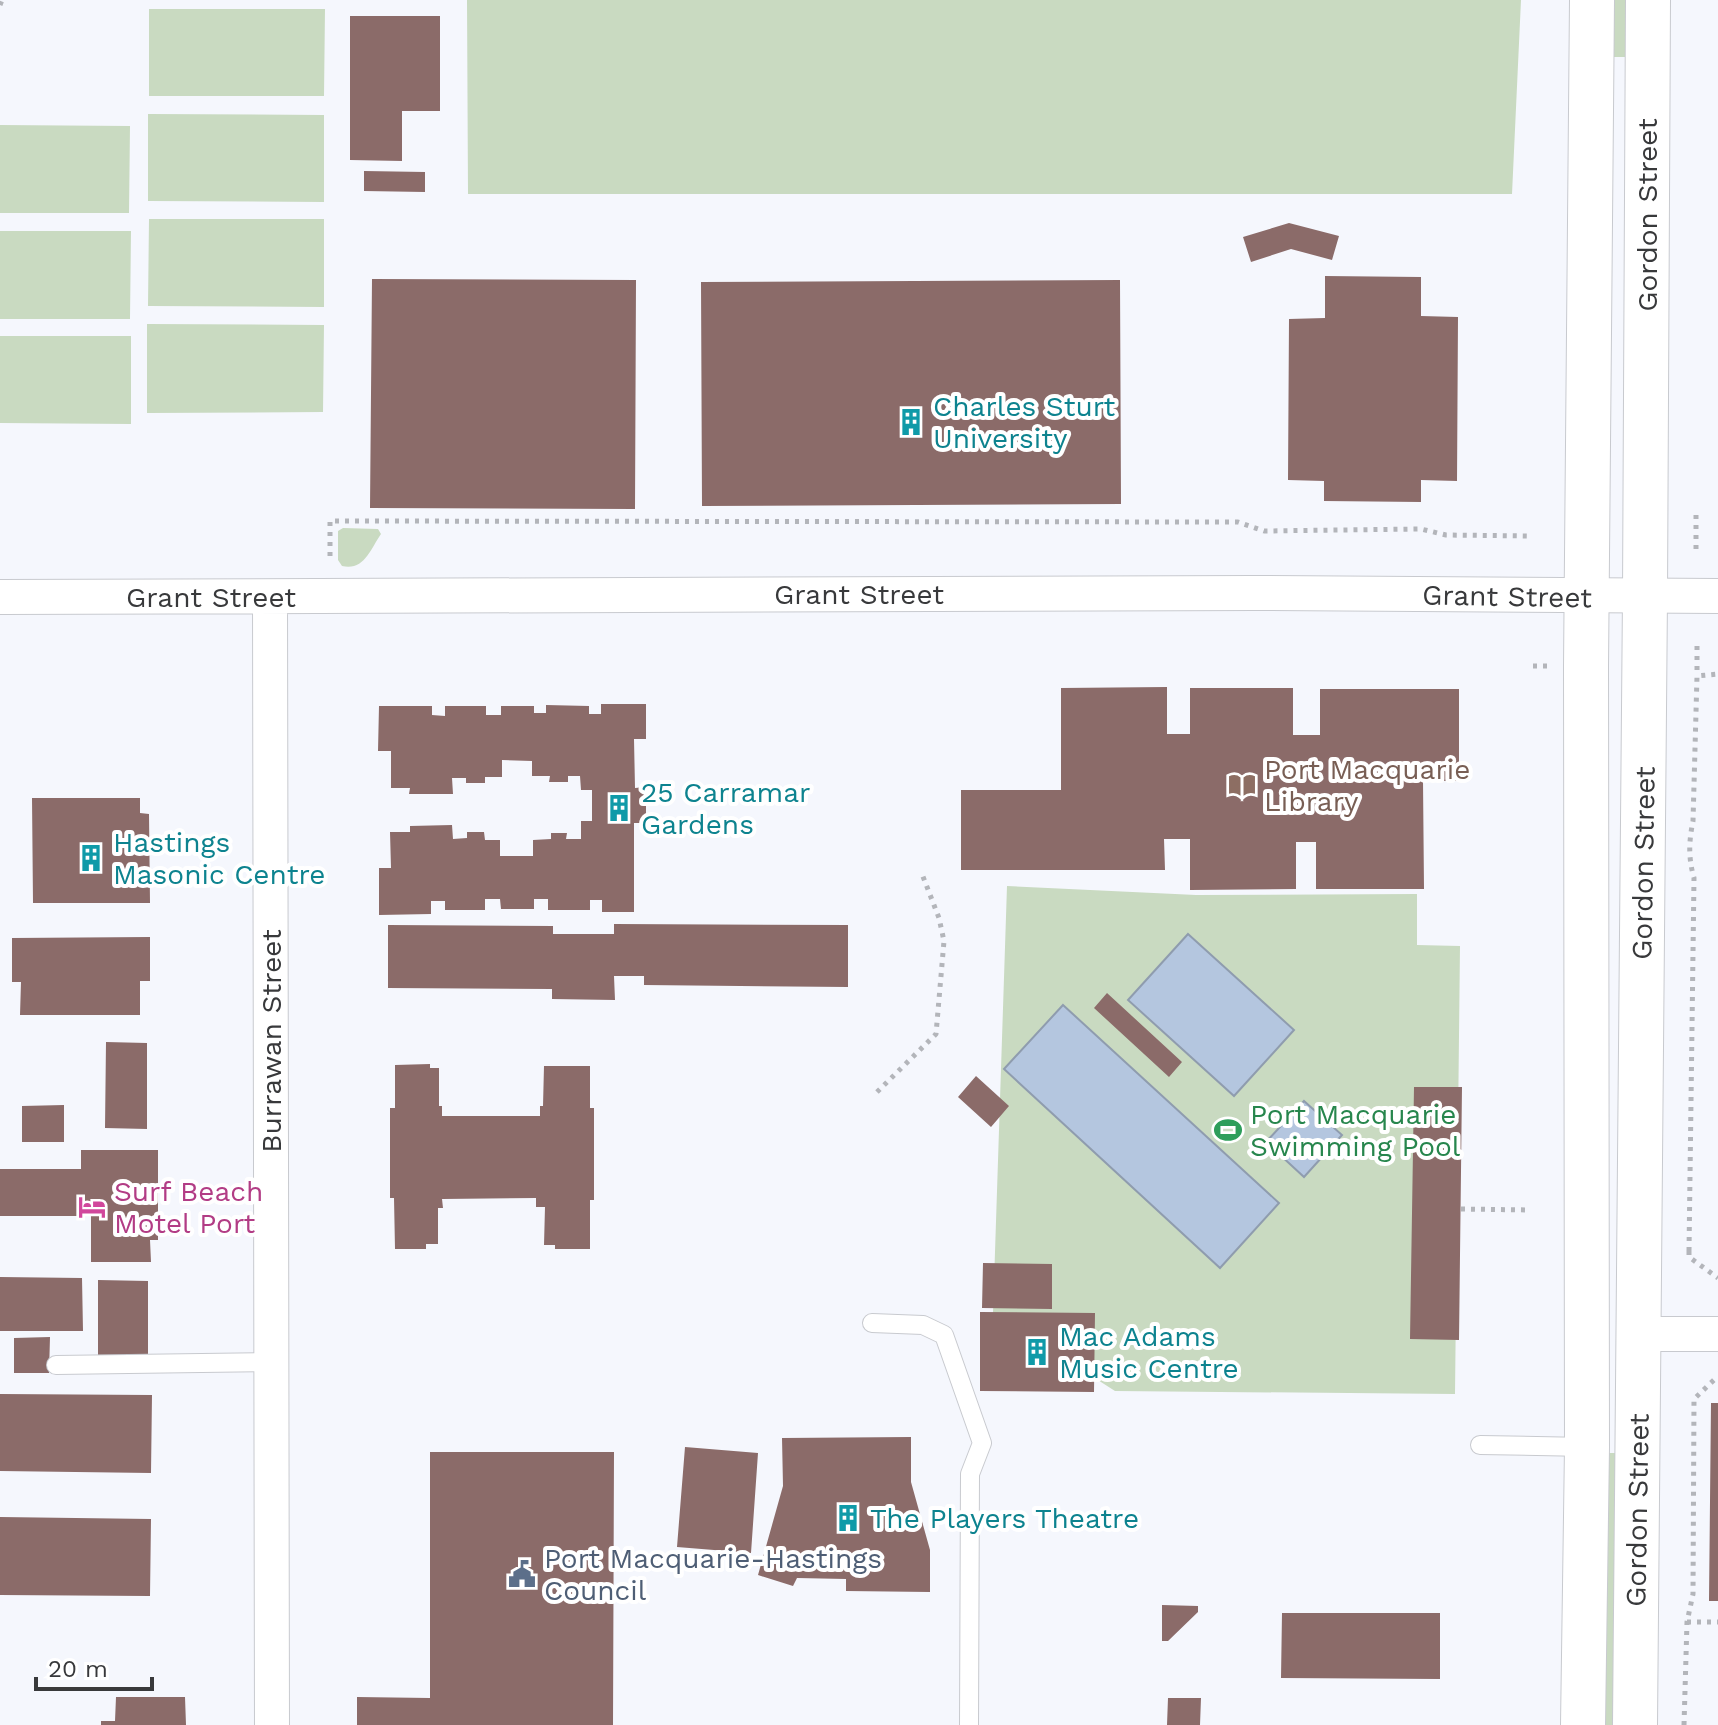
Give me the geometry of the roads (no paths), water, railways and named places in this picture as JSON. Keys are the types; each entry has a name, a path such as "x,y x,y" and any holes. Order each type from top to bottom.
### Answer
{"main road":[{"name":"Gordon Street","path":"1583,1725 1587,1447 1586,597 1592,0"},
{"name":"Gordon Street","path":"1635,1725 1648,0"}],"street":[{"name":"Grant Street","path":"0,597 1120,593 1718,596"},
{"name":"Burrawan Street","path":"270,597 272,1725"},
{"path":"1639,1334 1718,1334"}],"lane":[{"path":"872,1323 923,1325 944,1335 982,1443 970,1474 969,1725"},
{"path":"56,1365 272,1362"},
{"path":"1480,1445 1587,1447"}],"water":[{"path":"1188,934 1294,1030 1234,1096 1128,1000"},
{"path":"1063,1005 1279,1203 1220,1268 1004,1069"},
{"path":"1304,1101 1342,1135 1304,1177 1266,1142"}],"place":[{"name":"Charles Sturt University","path":"911,422"},
{"name":"Port Macquarie Library","path":"1242,785"},
{"name":"25 Carramar Gardens","path":"619,808"},
{"name":"Hastings Masonic Centre","path":"91,858"},
{"name":"Port Macquarie Swimming Pool","path":"1228,1130"},
{"name":"Surf Beach Motel Port","path":"92,1207"},
{"name":"Mac Adams Music Centre","path":"1037,1352"},
{"name":"The Players Theatre","path":"848,1518"},
{"name":"Port Macquarie-Hastings Council","path":"522,1574"}]}
